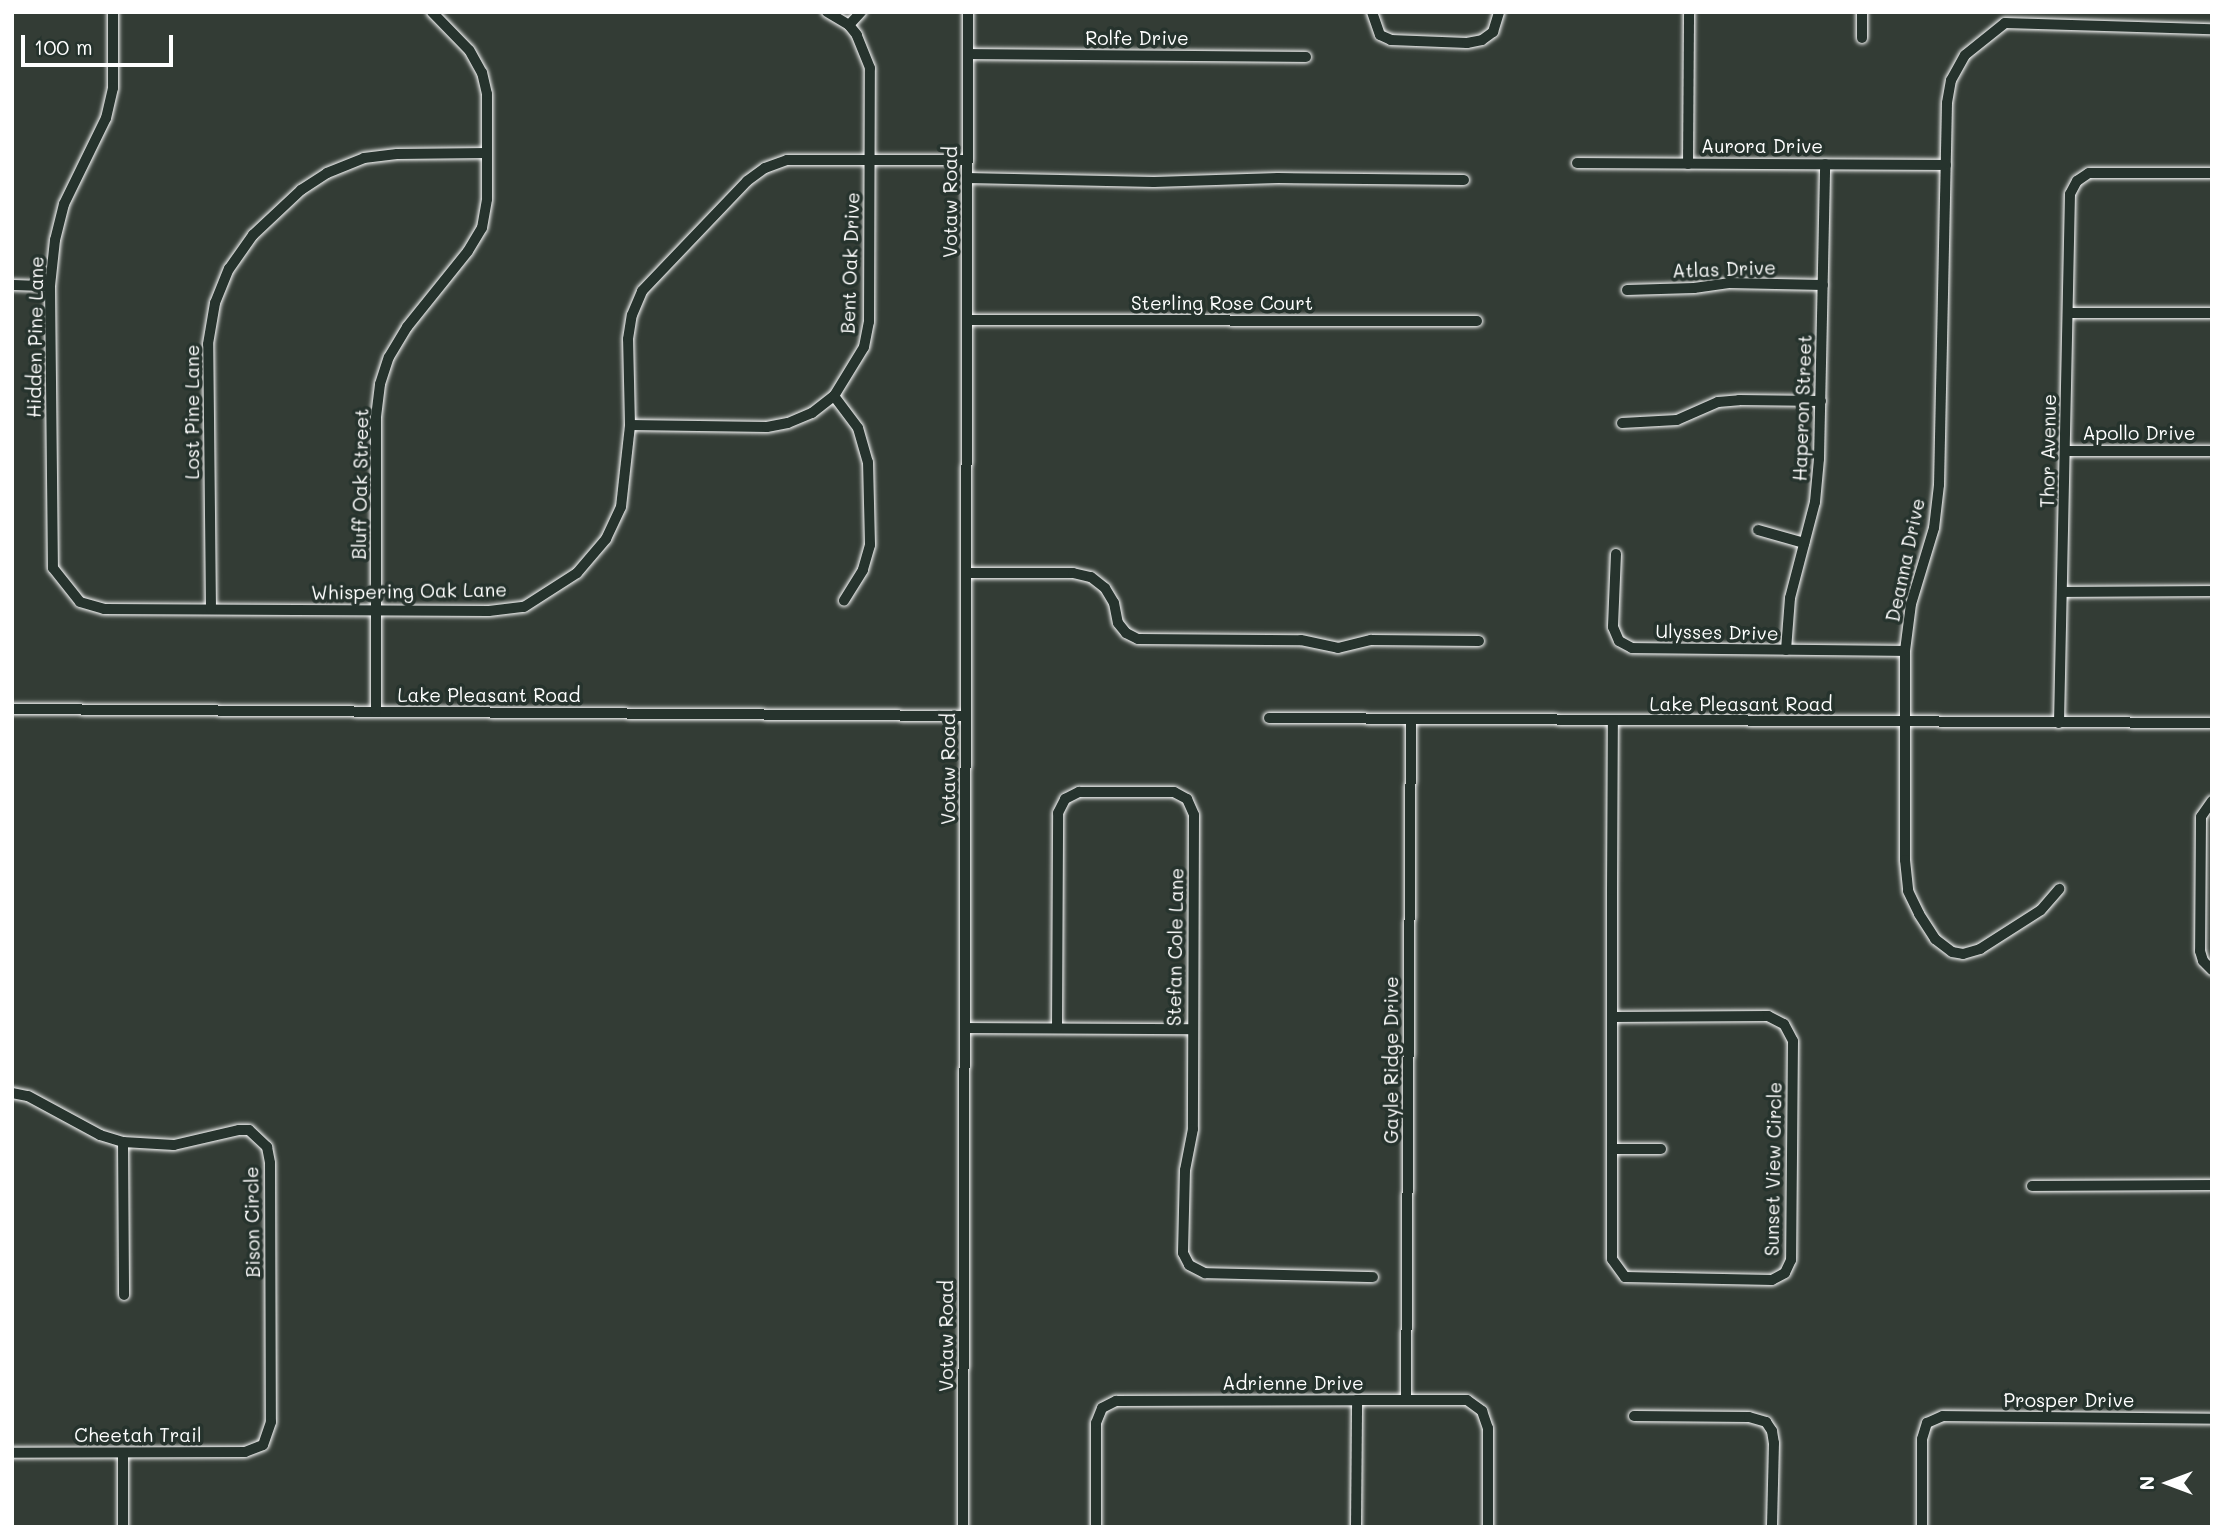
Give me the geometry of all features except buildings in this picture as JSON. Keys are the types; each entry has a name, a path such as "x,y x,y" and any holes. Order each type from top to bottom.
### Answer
{"street":[{"name":"Hidden Pine Lane","path":"65,587 53,568 51,548 50,285 55,240 64,204 77,172 96,143 113,88 113,12"},
{"name":"Bluff Oak Street","path":"376,712 376,417 380,384 389,357 407,327 468,251 482,228 487,199 487,94 482,73 469,50 432,12"},
{"path":"827,12 849,25 861,12"},
{"name":"Votaw Road","path":"963,1527 968,12"},
{"path":"1372,12 1380,35 1391,40 1467,43 1482,40 1493,32 1499,12"},
{"path":"1688,164 1689,12"},
{"path":"1862,12 1862,38"},
{"path":"2005,18 2212,29"},
{"name":"Deanna Drive","path":"2005,18 1965,55 1951,80 1947,103 1939,485 1934,528 1911,604 1905,651 1908,891 1935,939 1952,952 1972,952 2041,910 2059,889"},
{"name":"Bent Oak Drive","path":"630,425 767,426 788,423 812,413 834,396 864,347 869,322 870,68 864,50 849,25"},
{"name":"Rolfe Drive","path":"968,54 1306,57"},
{"name":"Lost Pine Lane","path":"211,608 208,344 215,303 229,269 253,235 301,190 327,173 364,158 397,154 487,152"},
{"name":"Whispering Oak Lane","path":"65,587 80,602 104,609 489,611 524,607 577,573 606,539 621,507 630,425 628,339 632,315 642,291 747,181 765,168 787,160 967,160"},
{"name":"Aurora Drive","path":"1577,163 1946,165"},
{"name":"Haperon Street","path":"1786,650 1790,598 1815,502 1821,401 1825,164"},
{"name":"Thor Avenue","path":"2059,723 2070,194 2077,181 2089,173 2211,169"},
{"path":"967,178 1154,182 1278,178 1464,180"},
{"name":"Atlas Drive","path":"1627,290 1695,288 1729,283 1823,285"},
{"path":"12,285 50,285"},
{"path":"2068,313 2212,313"},
{"name":"Sterling Rose Court","path":"967,320 1477,321"},
{"path":"834,396 858,428 868,462 870,545 863,570 844,601"},
{"path":"1622,423 1677,420 1718,402 1821,401"},
{"name":"Apollo Drive","path":"2065,451 2212,451"},
{"path":"1758,530 1804,542"},
{"name":"Ulysses Drive","path":"1616,554 1613,627 1619,641 1632,648 1905,651"},
{"path":"966,573 1073,573 1091,577 1109,596 1118,622 1138,639 1301,640 1338,648 1371,640 1479,641"},
{"path":"2062,592 2212,591"},
{"name":"Lake Pleasant Road","path":"12,709 966,716"},
{"name":"Lake Pleasant Road","path":"1269,718 2212,723"},
{"name":"Gayle Ridge Drive","path":"1406,1400 1411,720"},
{"name":"Sunset View Circle","path":"1612,1017 1768,1016 1784,1024 1793,1041 1791,1260 1785,1273 1772,1280 1625,1277 1612,1259 1612,1017 1613,721"},
{"name":"Stefan Cole Lane","path":"1057,1028 1058,813 1065,799 1079,792 1174,792 1187,799 1194,815 1191,1029 1193,1129 1185,1170 1183,1252 1189,1265 1205,1273 1373,1277"},
{"path":"2212,800 2201,817 2200,951 2203,961 2212,970"},
{"path":"965,1028 1191,1029"},
{"name":"Bison Circle","path":"12,1093 29,1096 100,1135 123,1142 174,1145 248,1130 267,1147 270,1163 271,1422 263,1445"},
{"path":"123,1142 124,1295"},
{"path":"1612,1149 1661,1149"},
{"path":"2032,1186 2212,1185"},
{"path":"1356,1527 1357,1400"},
{"name":"Adrienne Drive","path":"1096,1527 1096,1423 1102,1408 1116,1401 1467,1400 1482,1410 1488,1428 1488,1527"},
{"path":"1634,1416 1749,1417 1766,1422 1774,1443 1772,1527"},
{"name":"Prosper Drive","path":"1922,1527 1922,1439 1927,1423 1943,1416 2212,1419"},
{"name":"Cheetah Trail","path":"12,1453 245,1452 263,1445"},
{"path":"123,1453 123,1527"}]}
